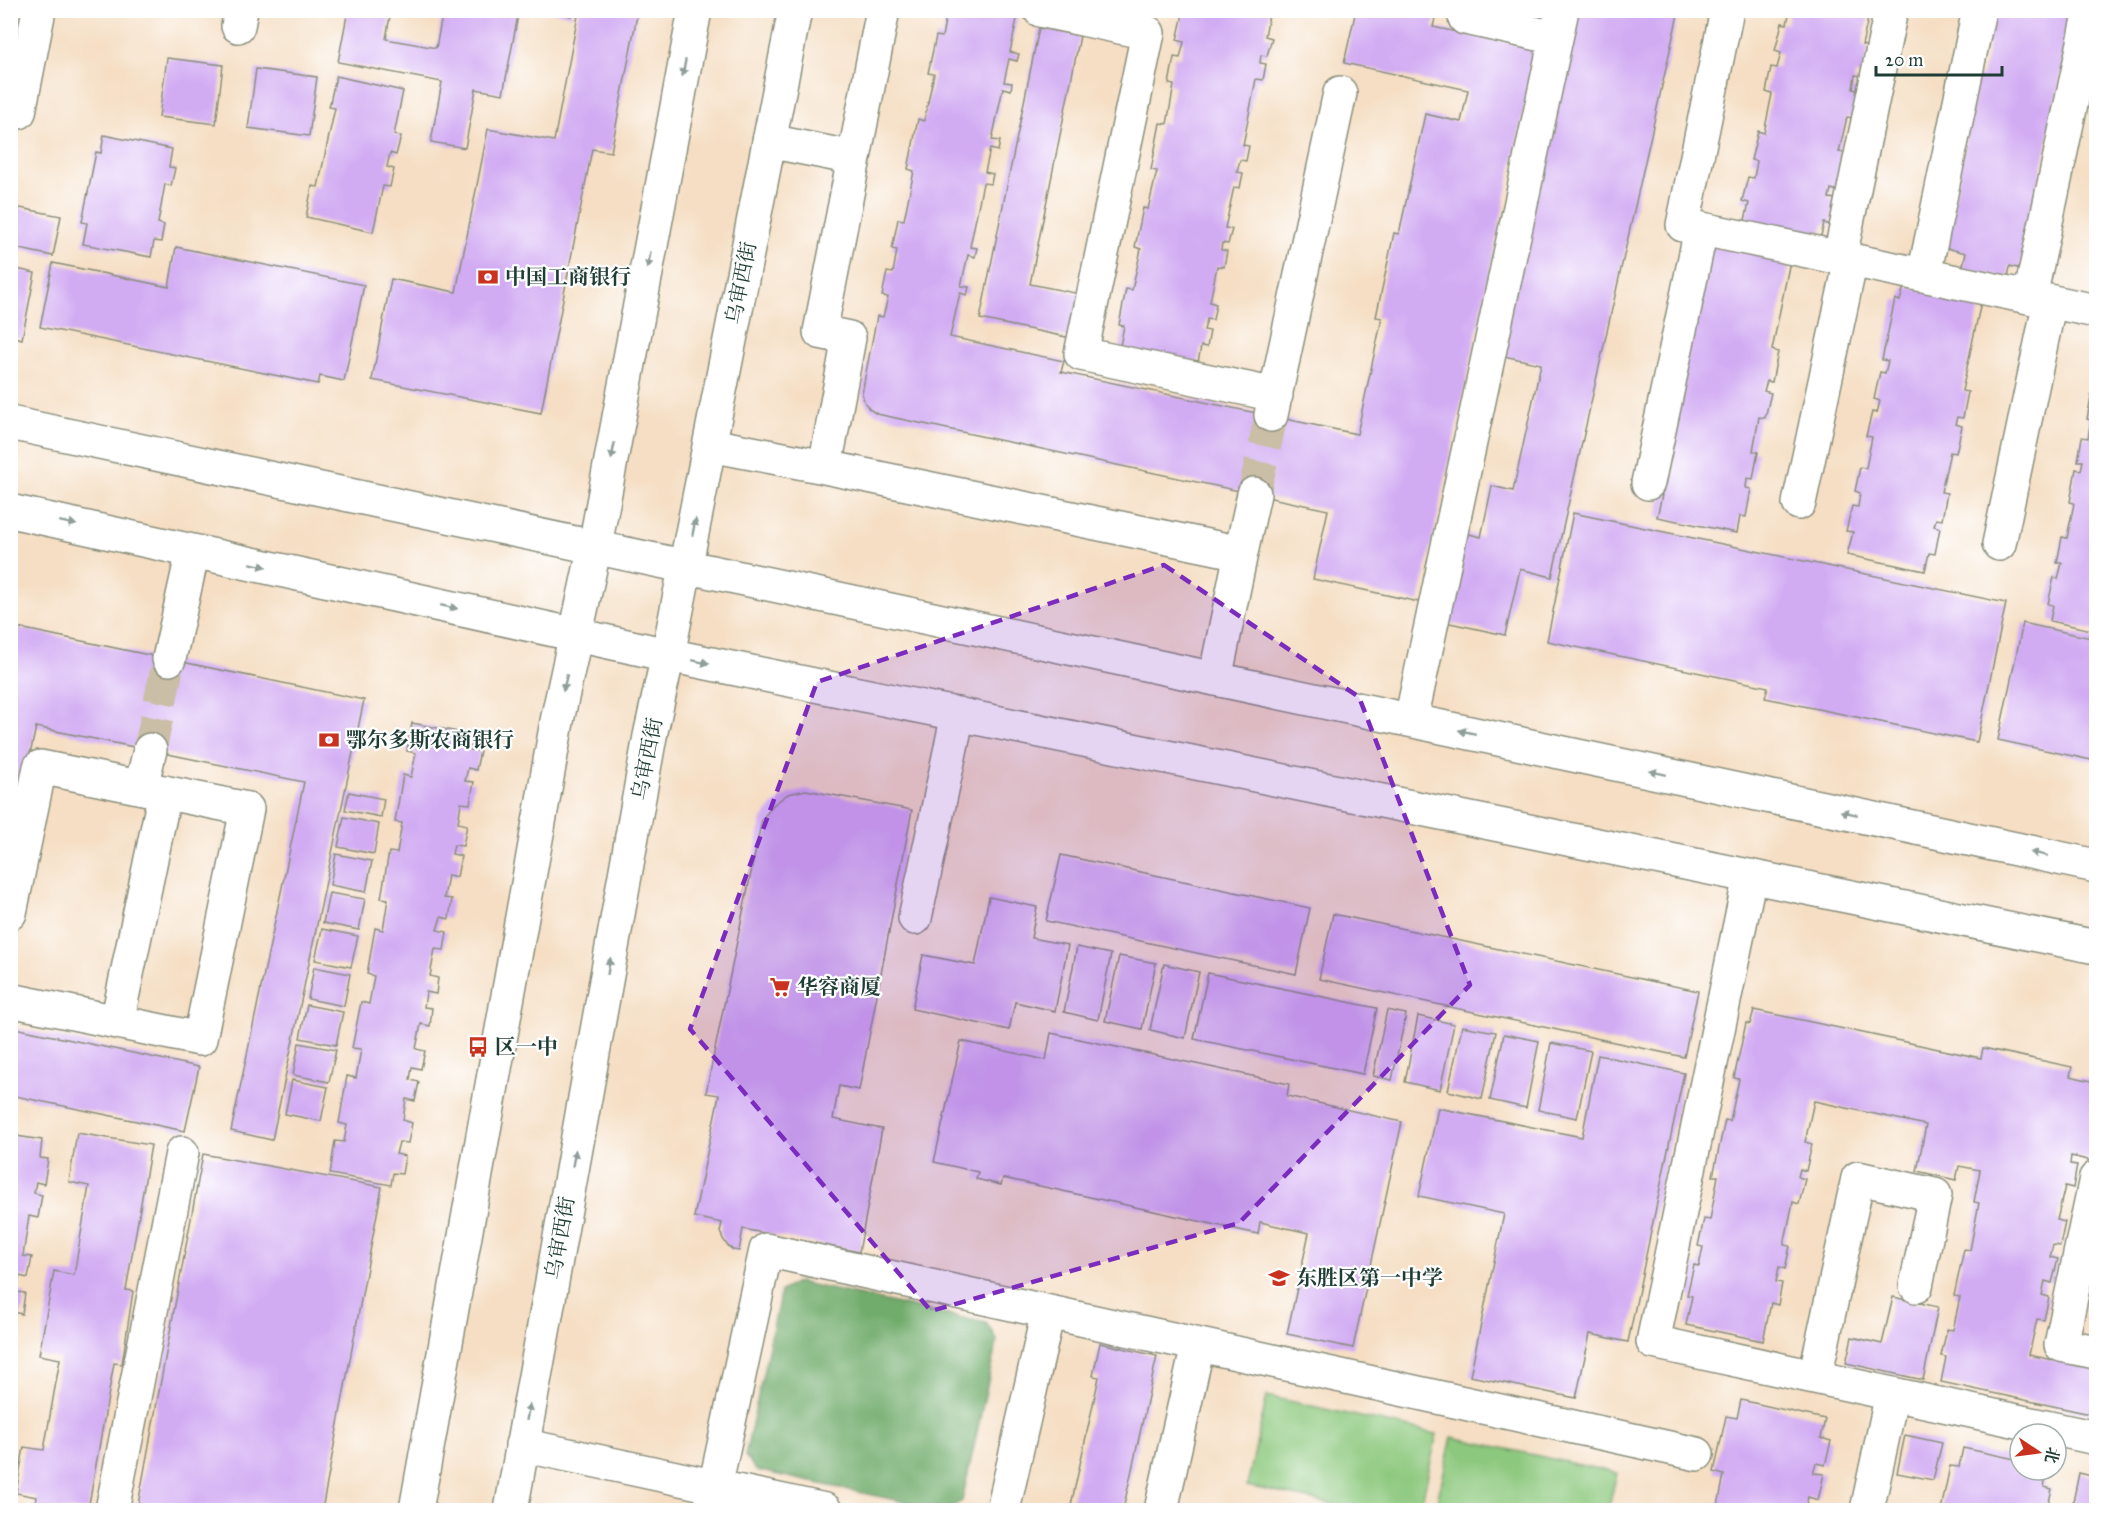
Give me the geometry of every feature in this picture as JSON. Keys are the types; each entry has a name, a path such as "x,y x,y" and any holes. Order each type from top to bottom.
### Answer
{"street":[{"path":"10,110 19,112 39,10"},
{"path":"416,1510 558,716 595,546 695,10"},
{"name":"乌审西街","path":"511,1510 650,736 686,566 795,10"},
{"path":"825,467 849,338 820,332 883,10"},
{"path":"1040,10 1148,33 1081,354 1273,406 1340,93"},
{"path":"1411,720 1559,24 1465,18 1466,10"},
{"path":"1727,10 1683,225 2097,311"},
{"path":"1799,503 1892,10"},
{"path":"1924,275 1979,10"},
{"path":"1999,544 2091,10"},
{"path":"769,141 854,158"},
{"path":"1648,483 1701,229"},
{"path":"10,423 2097,866"},
{"path":"710,445 1241,553"},
{"path":"1215,679 1254,494"},
{"path":"10,511 668,655 2097,947"},
{"path":"169,659 193,551"},
{"path":"915,918 958,714"},
{"path":"117,1022 153,790 150,750"},
{"path":"10,913 40,767 247,809 200,1040 10,1000"},
{"path":"1750,876 1653,1342 2097,1438"},
{"path":"112,1510 182,1153"},
{"path":"1815,1377 1858,1178 1935,1195 1916,1286"},
{"path":"2097,1178 2061,1345 2097,1352"},
{"path":"712,1498 766,1250 1697,1454"},
{"path":"1004,1510 1048,1312"},
{"path":"1161,1510 1198,1345"},
{"path":"1868,1510 1892,1394"},
{"path":"522,1444 712,1498 825,1510"}],"highlighted area":[{"path":"1164,565 1359,697 1470,985 1239,1223 931,1311 690,1029 817,682"}],"green space":[{"path":"798,1282 986,1323 997,1340 962,1501 942,1510 756,1470 745,1456 781,1291"},
{"path":"1267,1396 1437,1434 1420,1510 1359,1510 1247,1486"},
{"path":"1452,1437 1617,1473 1608,1510 1435,1510"}],"building":[{"path":"348,10 391,10 386,39 436,48 443,10 519,10 503,94 476,89 465,148 431,142 442,82 338,62"},
{"path":"546,10 572,10 571,16"},
{"path":"579,10 638,10 611,152 592,149 541,413 372,380 391,279 456,292 488,129 554,141"},
{"path":"947,10 1019,10 1010,52 1019,54 1017,61 1009,59 1004,82 1012,83 1011,90 1003,88 992,140 1000,141 998,151 990,149 985,172 993,174 991,184 983,183 970,247 977,248 975,257 968,255 961,286 969,287 967,295 960,293 950,337 1064,361 1061,372 1357,434 1382,318 1376,317 1394,233 1399,234 1425,114 1461,122 1468,90 1344,63 1356,10 1437,10 1433,27 1537,49 1419,602 1313,579 1328,510 877,414 869,409 862,393 877,316 883,317 888,297 882,296 887,272 893,273 897,250 892,249 898,219 904,220 914,171 908,169 918,119 924,121 934,74 928,73 936,36 942,37"},
{"path":"1184,10 1270,10 1265,36 1272,38 1267,56 1261,55 1260,63 1266,64 1263,80 1256,79 1243,145 1249,146 1246,161 1240,160 1237,172 1243,173 1240,188 1234,187 1225,228 1232,229 1228,244 1222,243 1221,250 1227,251 1224,267 1217,266 1210,302 1216,304 1213,320 1207,319 1204,330 1210,331 1207,347 1201,346 1197,368 1119,351 1124,326 1119,325 1126,289 1132,290 1141,249 1135,247 1143,208 1148,209 1157,171 1151,170 1160,123 1167,124 1174,85 1169,84 1174,57 1180,58 1184,42 1177,40"},
{"path":"1494,10 1538,10 1536,20"},
{"path":"1571,10 1679,10 1552,577 1520,569 1505,635 1445,622 1465,533 1481,537 1492,486 1513,491 1541,364 1494,354"},
{"path":"1790,10 1870,10 1862,45 1869,47 1862,76 1855,75 1853,89 1860,91 1853,118 1847,117 1839,152 1846,153 1838,191 1831,189 1829,198 1836,199 1831,225 1824,223 1820,240 1744,224 1749,203 1742,201 1748,177 1754,178 1757,161 1751,160 1758,131 1764,133 1772,94 1766,92 1771,67 1777,68 1781,53 1775,51 1782,23 1787,24"},
{"path":"1991,10 2075,10 2021,269 2010,266 2008,278 1962,269 1966,253 1946,248 1977,76 1982,77 1989,43 1984,42"},
{"path":"1039,28 1080,36 1030,284 1085,295 1076,339 980,319"},
{"path":"167,58 223,65 216,124 159,117"},
{"path":"256,69 317,77 309,136 248,128"},
{"path":"336,76 403,91 394,135 401,136 396,155 390,153 387,167 394,169 390,187 383,186 373,232 306,217 312,186 318,187 335,108 329,107"},
{"path":"104,135 172,149 169,167 175,168 171,186 165,184 158,223 164,225 161,242 154,241 151,257 83,244 87,223 82,222 96,152 101,153"},
{"path":"10,206 61,216 53,256 10,247"},
{"path":"1711,245 1790,261 1772,350 1778,352 1772,382 1767,381 1764,391 1771,393 1765,418 1759,417 1753,451 1758,452 1753,479 1747,478 1746,488 1751,489 1746,517 1740,516 1737,533 1657,517 1662,495 1656,493"},
{"path":"176,247 364,285 344,381 320,376 318,384 40,327 53,263 169,287"},
{"path":"17,269 35,273 22,339 10,336 10,273 16,275"},
{"path":"1904,286 1981,302 1962,391 1968,392 1963,418 1957,417 1955,424 1962,426 1956,453 1950,452 1941,492 1947,493 1942,520 1936,519 1934,526 1940,528 1935,554 1929,553 1925,571 1847,555 1853,532 1846,531 1852,506 1858,507 1860,493 1855,491 1860,467 1866,468 1872,437 1866,436 1872,412 1877,413 1880,401 1874,399 1880,372 1885,373 1888,361 1882,360 1895,299 1900,301"},
{"path":"2095,375 2096,631 2050,621 2053,605 2048,604 2054,577 2058,579 2062,563 2057,563 2062,537 2067,538 2074,503 2070,502 2076,469 2081,470 2083,461 2078,461 2082,437 2088,438 2091,420 2087,419"},
{"path":"1573,513 2006,603 1977,742 1765,698 1768,687 1547,641"},
{"path":"2023,623 2096,639 2096,761 1998,740"},
{"path":"10,626 364,700 272,1140 231,1131 304,782 36,727 10,846"},
{"path":"412,723 474,735 471,750 480,751 476,770 468,768 465,781 474,782 470,804 461,803 458,823 467,825 463,846 454,845 452,854 461,856 457,877 448,875 444,898 452,899 449,919 441,917 437,930 447,932 444,950 435,949 430,976 438,978 436,994 426,992 424,1007 432,1008 430,1026 421,1024 416,1049 425,1051 421,1069 412,1067 410,1080 419,1082 415,1101 406,1099 403,1120 412,1123 408,1143 399,1142 396,1154 405,1156 402,1174 393,1173 391,1185 330,1174 335,1141 344,1142 347,1125 339,1123 347,1076 356,1078 361,1049 352,1048 361,1002 369,1004 374,976 367,974 375,928 383,930 388,899 381,898 389,852 397,853 402,823 395,822 403,775 411,777 416,753 407,751"},
{"path":"806,790 912,810 859,1090 839,1086 833,1119 882,1129 859,1252 743,1229 739,1251 733,1250 723,1239 720,1232 722,1223 694,1217 719,1095 706,1093 762,819 773,805 788,794"},
{"path":"349,792 384,799 381,817 345,810"},
{"path":"344,817 379,824 374,854 338,847"},
{"path":"336,854 372,861 366,892 330,885"},
{"path":"1061,855 1310,908 1296,974 1046,921"},
{"path":"329,893 365,899 359,930 323,923"},
{"path":"989,897 1037,907 1031,938 1068,945 1055,1011 1015,1002 1009,1030 912,1009 923,955 975,965"},
{"path":"1333,914 1698,991 1684,1057 1319,979"},
{"path":"322,929 358,936 351,967 315,960"},
{"path":"1077,947 1111,954 1098,1020 1064,1012"},
{"path":"1119,956 1156,963 1142,1029 1105,1021"},
{"path":"1164,964 1199,972 1185,1038 1150,1030"},
{"path":"314,967 350,974 344,1006 308,999"},
{"path":"1208,973 1377,1008 1363,1074 1194,1039"},
{"path":"307,1005 343,1012 336,1045 300,1038"},
{"path":"1387,1010 1406,1014 1392,1080 1373,1076"},
{"path":"1754,1010 1981,1058 1983,1048 2072,1067 2070,1076 2096,1082 2096,1162 2071,1156 2070,1164 2077,1165 2073,1188 2065,1186 2057,1220 2065,1222 2060,1246 2053,1245 2050,1257 2058,1259 2052,1283 2045,1281 2042,1295 2049,1297 2044,1320 2037,1319 2029,1355 2096,1369 2095,1415 1941,1382 1946,1357 1941,1356 1947,1329 1953,1330 1960,1297 1954,1296 1964,1249 1970,1250 1979,1203 1974,1202 1980,1170 1959,1166 1956,1180 1917,1171 1926,1125 1814,1101 1805,1142 1812,1144 1806,1171 1800,1169 1798,1177 1805,1179 1799,1204 1793,1202 1784,1245 1790,1246 1785,1269 1779,1267 1776,1282 1782,1283 1778,1305 1771,1303 1763,1341 1686,1325 1692,1296 1687,1295 1694,1265 1699,1266 1703,1247 1698,1246 1704,1219 1710,1220 1718,1176 1713,1176 1725,1120 1730,1121 1739,1079 1734,1078 1746,1023 1750,1024"},
{"path":"1418,1016 1454,1024 1440,1090 1405,1082"},
{"path":"1462,1026 1496,1032 1482,1099 1448,1091"},
{"path":"10,1027 199,1067 185,1131 10,1095"},
{"path":"1051,1033 1289,1084 1287,1096 1402,1122 1353,1348 1287,1334 1309,1233 1260,1222 1258,1234 1003,1178 1001,1185 976,1179 978,1172 934,1162 961,1041 1046,1060"},
{"path":"1504,1034 1539,1041 1526,1108 1490,1100"},
{"path":"299,1043 336,1050 329,1082 293,1075"},
{"path":"1551,1043 1591,1051 1577,1118 1538,1110"},
{"path":"1598,1055 1684,1073 1628,1342 1590,1334 1576,1398 1470,1376 1504,1214 1419,1196 1438,1108 1582,1137"},
{"path":"292,1080 328,1087 321,1121 285,1114"},
{"path":"77,1133 151,1145 126,1290 133,1291 122,1364 114,1363 88,1510 34,1510 37,1497 16,1493 24,1447 44,1450 60,1359 39,1355 54,1271 74,1275 89,1186 69,1182"},
{"path":"10,1135 42,1140 40,1158 48,1159 44,1184 36,1182 34,1193 42,1195 38,1218 29,1216 23,1256 32,1257 28,1278 19,1276 17,1292 25,1293 22,1314 13,1312 12,1318"},
{"path":"203,1154 382,1187 322,1510 137,1510"},
{"path":"1893,1297 1938,1307 1923,1380 1846,1363 1852,1337 1882,1344"},
{"path":"1100,1343 1157,1356 1123,1510 1070,1510 1099,1377 1093,1376"},
{"path":"1741,1400 1825,1419 1821,1438 1831,1441 1825,1465 1816,1463 1813,1473 1824,1474 1818,1500 1808,1497 1805,1510 1706,1510 1707,1504 1718,1506 1724,1475 1714,1472 1726,1416 1737,1418"},
{"path":"1905,1435 1942,1443 1933,1480 1897,1473"},
{"path":"1963,1448 2008,1457 2008,1482 2045,1482 2044,1487 2052,1489 2047,1510 1941,1510 1950,1466 1959,1467"},
{"path":"2079,1473 2096,1477 2096,1510 2072,1507"}],"tunnel":[{"path":"1254,494 1271,417"},
{"path":"150,750 169,659"}],"place":[{"name":"中国工商银行","path":"488,277"},
{"name":"鄂尔多斯农商银行","path":"329,740"},
{"name":"华容商厦","path":"780,987"},
{"name":"区一中","path":"478,1047"},
{"name":"东胜区第一中学","path":"1279,1278"}]}
